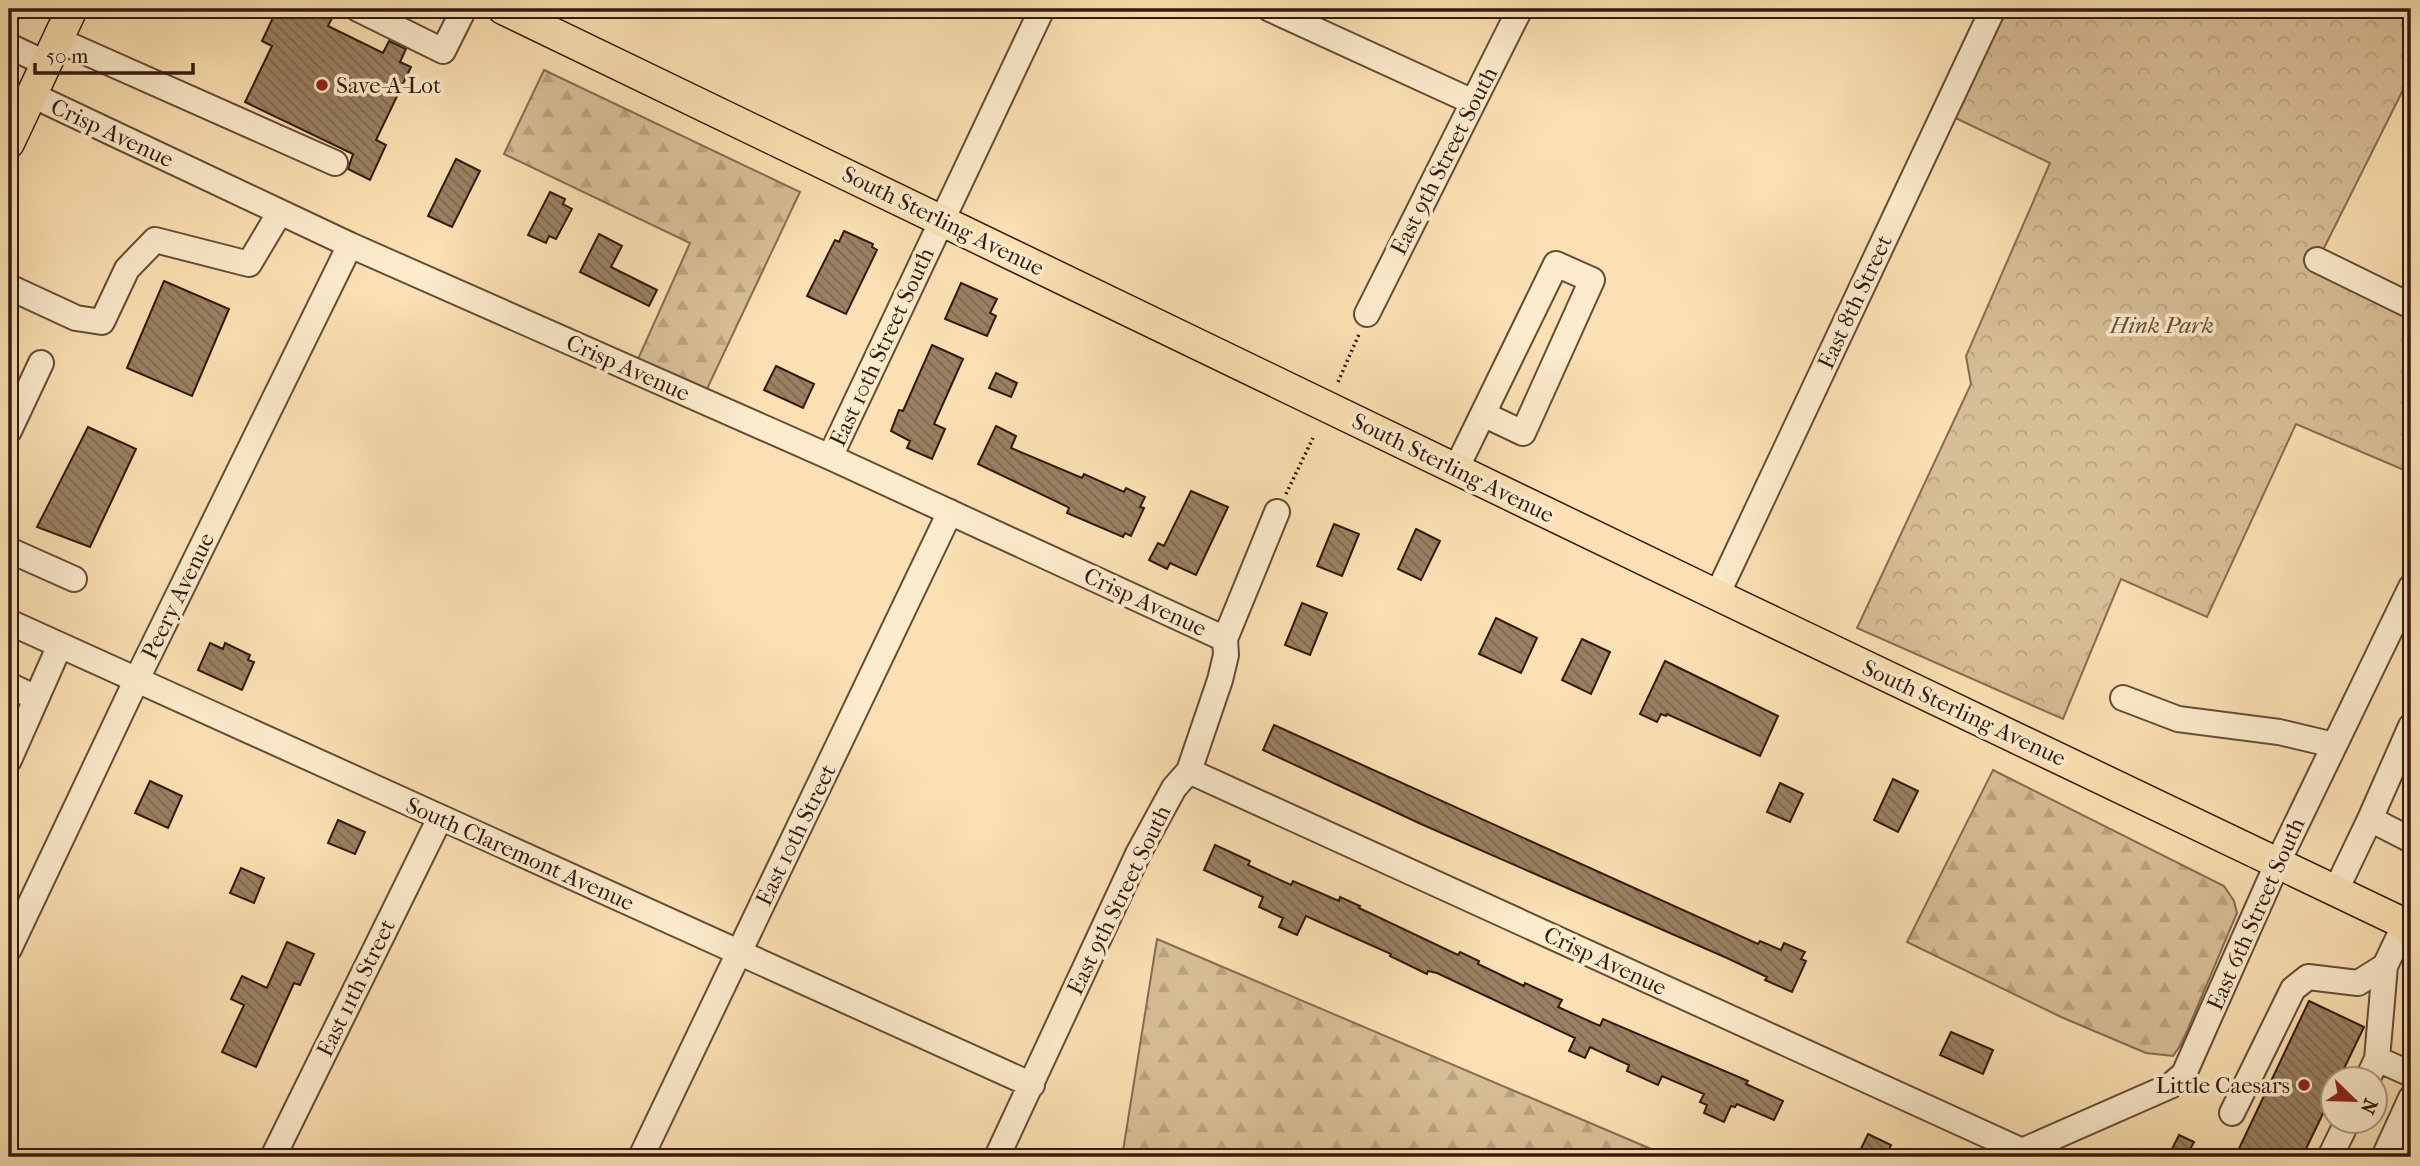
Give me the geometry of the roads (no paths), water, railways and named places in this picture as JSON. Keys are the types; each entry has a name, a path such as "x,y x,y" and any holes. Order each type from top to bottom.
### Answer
{"main road":[{"path":"11,132 32,95 72,9"},
{"name":"South Sterling Avenue","path":"503,9 2409,926"}],"street":[{"path":"358,9 443,51 464,9"},
{"name":"East 10th Street South","path":"830,457 1042,9"},
{"path":"1270,9 1473,102"},
{"name":"East 9th Street South","path":"1367,314 1520,9"},
{"name":"East 8th Street","path":"1717,595 1993,9"},
{"path":"9,46 52,52 335,163"},
{"name":"Crisp Avenue","path":"32,95 350,245 830,457 1225,639"},
{"path":"9,287 76,318 102,323 127,269 155,240 249,264 281,212"},
{"name":"Peery Avenue","path":"9,949 136,681 350,245"},
{"path":"2317,260 2410,297"},
{"path":"1456,469 1556,264 1592,280 1523,433 1483,414"},
{"path":"9,431 41,363"},
{"name":"East 10th Street","path":"641,1157 950,512"},
{"name":"East 9th Street South","path":"997,1157 1138,853 1174,788 1189,771 1220,680 1226,655 1225,639 1277,512"},
{"path":"9,550 74,579"},
{"name":"East 6th Street South","path":"2022,1154 2170,1086 2184,1074 2278,862 2411,587"},
{"name":"South Claremont Avenue","path":"9,622 1032,1084"},
{"path":"9,760 60,645"},
{"path":"9,685 36,698"},
{"path":"2123,698 2178,719 2279,732 2334,745"},
{"path":"2336,890 2411,726"},
{"name":"Crisp Avenue","path":"1189,771 2022,1154"},
{"name":"East 11th Street","path":"273,1157 440,818"},
{"path":"2370,819 2411,840"},
{"path":"2373,1064 2385,966 2409,926"},
{"path":"2232,1113 2293,989 2308,977 2358,983 2385,966"},
{"path":"2388,1071 2411,1073"},
{"path":"2384,1157 2411,1098"},
{"path":"2330,1157 2342,1134"}],"place":[{"name":"Save-A-Lot","path":"322,85"},
{"name":"Little Caesars","path":"2304,1085"}],"park label":[{"name":"Hink Park","path":"2162,325"}]}
